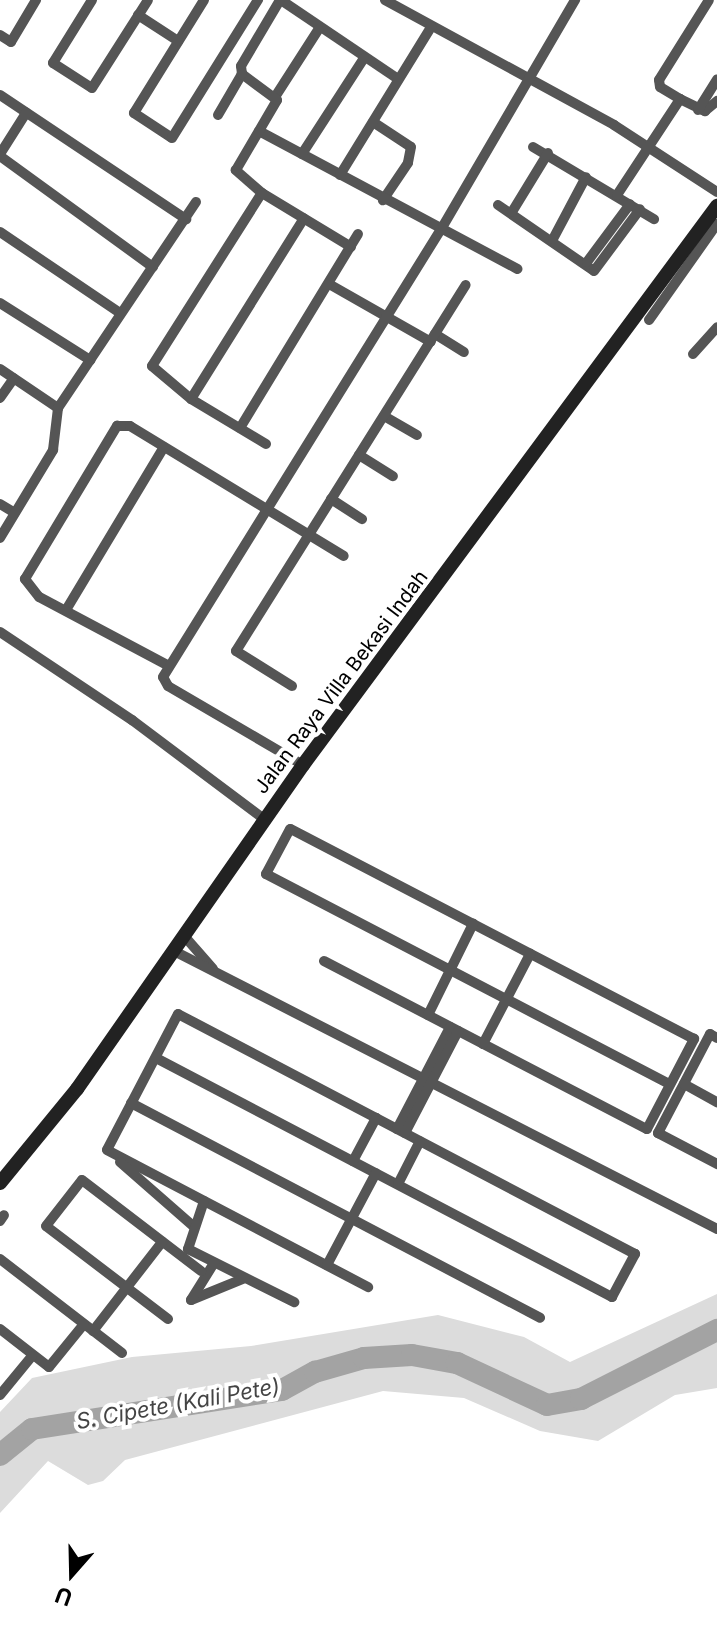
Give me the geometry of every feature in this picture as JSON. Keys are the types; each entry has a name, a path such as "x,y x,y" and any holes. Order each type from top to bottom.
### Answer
{"main road":[{"name":"Jalan Raya Villa Bekasi Indah","path":"0,1183 77,1089 186,938 303,765 717,206"}],"street":[{"path":"0,35 11,42 36,0"},
{"path":"92,0 53,63 92,88 148,0"},
{"path":"204,0 134,113 172,138 258,0"},
{"path":"218,115 242,74 241,66 280,0 318,30 398,79"},
{"path":"385,0 526,82 652,148 717,192"},
{"path":"303,765 165,684 169,666 443,226 575,0"},
{"path":"709,0 659,80 660,87 698,110 709,110 717,101"},
{"path":"138,15 178,41"},
{"path":"340,175 431,27"},
{"path":"318,30 275,97 236,170 262,193 351,247"},
{"path":"302,154 364,58"},
{"path":"242,74 275,97"},
{"path":"698,110 717,79"},
{"path":"0,95 186,219"},
{"path":"617,195 652,148 680,99"},
{"path":"26,113 0,155 153,267"},
{"path":"373,122 411,147 408,163 383,200"},
{"path":"259,131 383,200 443,226 517,269"},
{"path":"533,147 548,153 654,219"},
{"path":"512,212 548,153"},
{"path":"553,239 586,177"},
{"path":"262,193 152,366 191,399 266,444"},
{"path":"0,538 53,450 58,408 196,202"},
{"path":"498,205 587,262 635,207"},
{"path":"191,399 304,218"},
{"path":"649,320 717,224"},
{"path":"0,232 120,313"},
{"path":"240,428 358,234"},
{"path":"329,284 464,352"},
{"path":"292,686 236,651 466,285"},
{"path":"0,303 90,360"},
{"path":"693,354 717,327"},
{"path":"0,369 58,408"},
{"path":"0,398 14,378"},
{"path":"384,416 417,435"},
{"path":"169,666 27,586 35,560 114,428 127,425 268,507 344,556"},
{"path":"66,610 164,447"},
{"path":"359,455 393,476"},
{"path":"331,499 362,519"},
{"path":"0,504 15,513"},
{"path":"0,632 132,720 264,819"},
{"path":"324,961 647,1129 694,1039 290,829 266,874 670,1084"},
{"path":"428,1015 473,924"},
{"path":"186,938 213,969"},
{"path":"176,952 717,1229"},
{"path":"483,1044 530,954"},
{"path":"107,1150 178,1014 635,1254 612,1297 156,1058"},
{"path":"401,1131 454,1029"},
{"path":"717,1038 710,1034 658,1133 717,1164"},
{"path":"684,1084 717,1102"},
{"path":"131,1103 540,1318"},
{"path":"353,1161 376,1118"},
{"path":"398,1184 420,1141"},
{"path":"107,1150 368,1287"},
{"path":"107,1150 192,1225"},
{"path":"327,1265 376,1173"},
{"path":"168,1319 46,1226 82,1180 201,1271"},
{"path":"204,1201 192,1225 188,1249 294,1302"},
{"path":"0,1329 32,1356 53,1366 127,1287 162,1242"},
{"path":"0,1259 122,1353"},
{"path":"214,1263 191,1300 245,1278"},
{"path":"0,1395 32,1356"}],"shaded area":[{"path":"717,1294 717,1388 675,1395 598,1441 540,1431 464,1398 383,1391 125,1460 103,1481 88,1485 48,1461 0,1513 0,1412 32,1378 132,1357 251,1346 438,1315 524,1337 570,1362"}],"waterway":[{"name":"S. Cipete (Kali Pete)","path":"0,1455 32,1429 282,1390 315,1372 364,1358 412,1355 457,1363 547,1405 581,1399 717,1330"}]}
